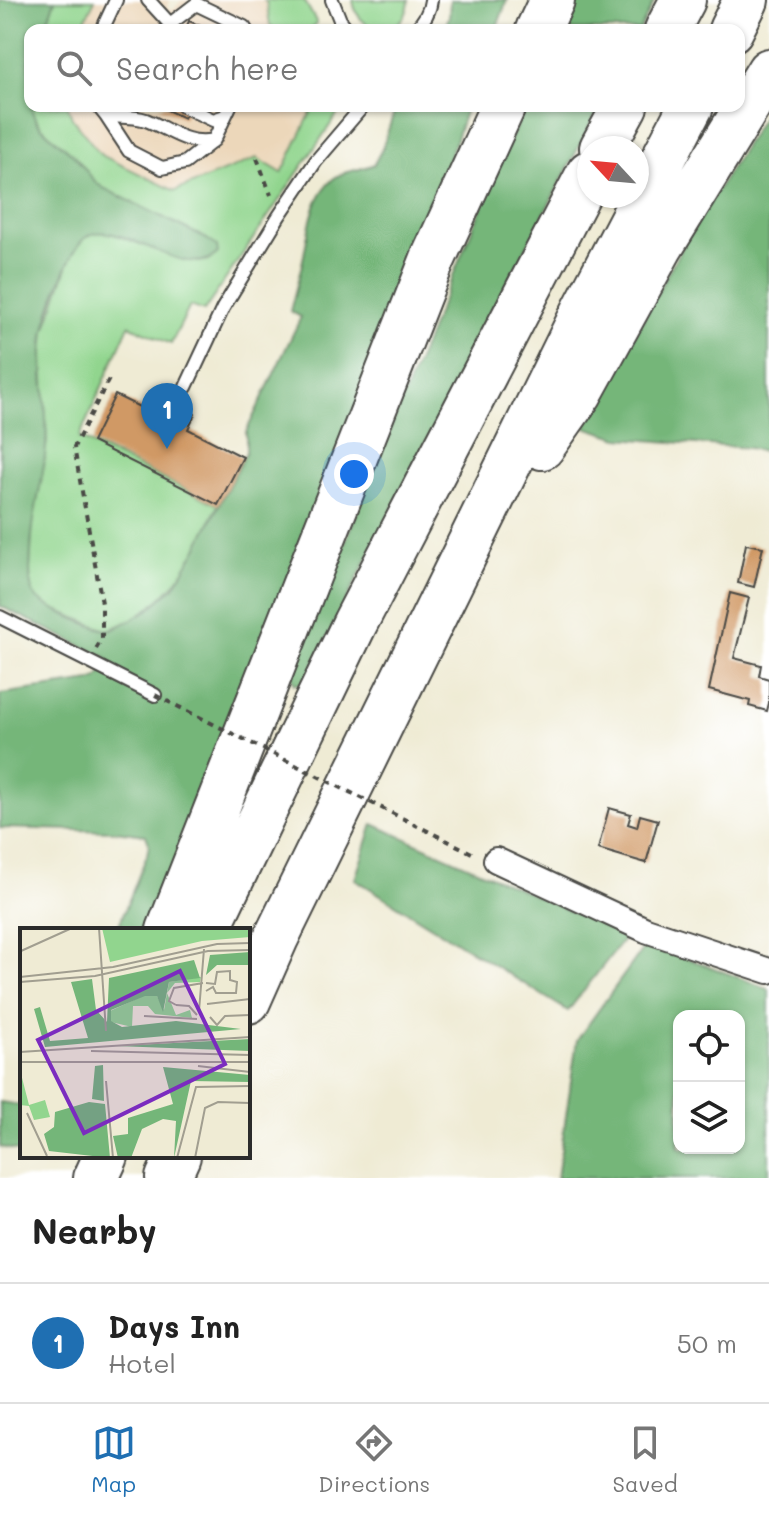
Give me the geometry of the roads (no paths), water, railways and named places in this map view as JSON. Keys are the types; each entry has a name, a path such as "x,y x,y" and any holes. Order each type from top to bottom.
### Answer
{"highway":[{"path":"509,24 518,0"},
{"path":"541,24 552,0"},
{"path":"670,24 683,0"},
{"path":"734,24 746,0"},
{"path":"745,110 769,71"},
{"path":"432,261 479,112"},
{"path":"170,928 432,261 500,112"},
{"path":"609,136 622,112"},
{"path":"250,996 585,309 688,112"},
{"path":"459,568 580,393 660,248 744,112"},
{"path":"208,928 355,623 577,196"},
{"path":"69,1178 77,1158"},
{"path":"96,1178 105,1158"},
{"path":"168,1178 177,1158"}],"street":[{"path":"485,857 646,930 769,971"}],"lane":[{"path":"105,24 116,0"},
{"path":"332,0 343,24"},
{"path":"421,24 431,0"},
{"path":"151,1 169,24"},
{"path":"174,24 196,4 238,24"},
{"path":"103,112 129,151 162,168 185,163 214,140 228,112"},
{"path":"107,112 144,119 192,142 214,140"},
{"path":"196,112 213,120 220,119 227,112"},
{"path":"186,387 223,308 279,216 316,161 358,112"},
{"path":"199,322 213,328"},
{"path":"0,617 155,695"}],"place":[{"name":"Days Inn","path":"167,449"}]}
